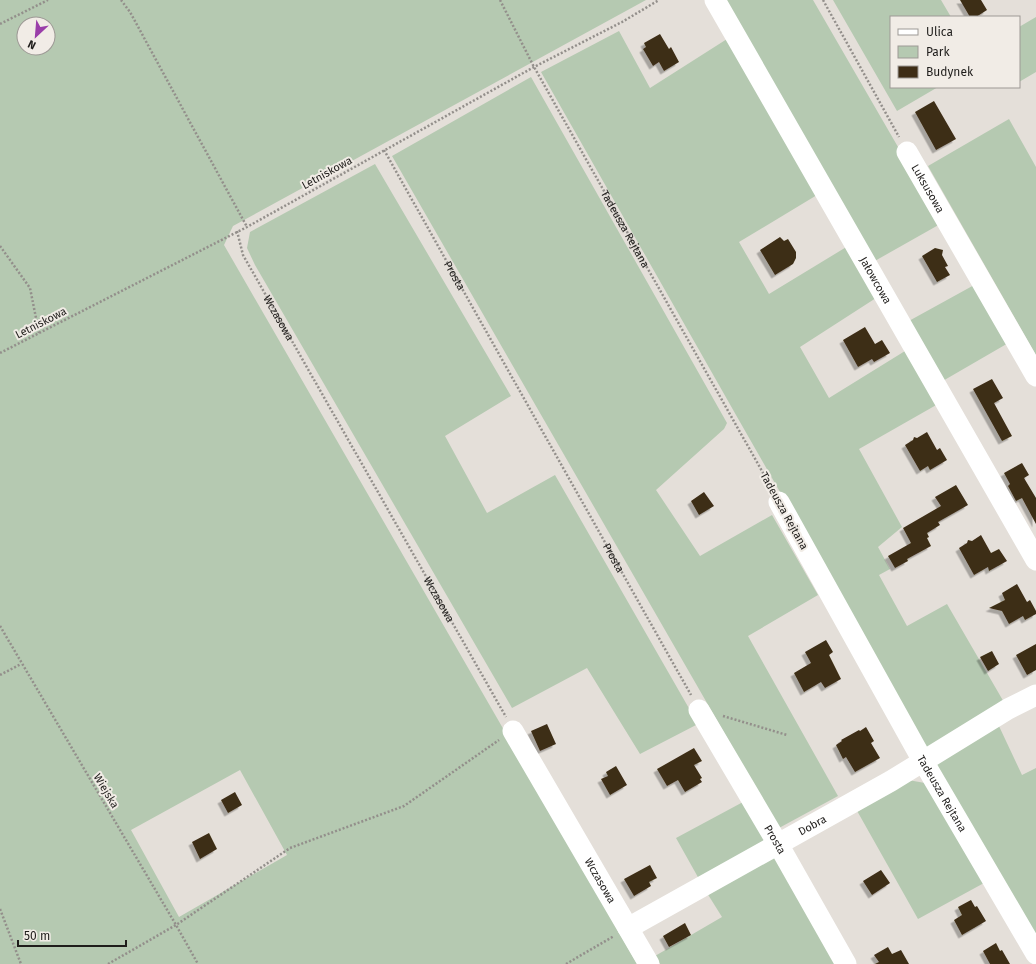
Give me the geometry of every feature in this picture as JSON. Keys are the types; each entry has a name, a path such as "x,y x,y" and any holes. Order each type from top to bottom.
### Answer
{"street":[{"name":"Jałowcowa","path":"715,0 1036,560"},
{"name":"Luksusowa","path":"907,152 1036,376"},
{"name":"Tadeusza Rejtana","path":"779,502 923,761 1036,954"},
{"name":"Dobra","path":"628,928 891,781 1008,709 1036,694"},
{"name":"Prosta","path":"699,710 778,844 846,964"},
{"name":"Wczasowa","path":"513,731 649,964"}],"path":[{"path":"0,24 48,0"},
{"path":"121,0 130,12 247,227"},
{"name":"Tadeusza Rejtana","path":"500,0 534,67 779,502"},
{"name":"Letniskowa","path":"0,353 247,227 534,67 622,22 659,0"},
{"name":"Luksusowa","path":"823,0 907,152"},
{"name":"Prosta","path":"384,150 699,710"},
{"name":"Wczasowa","path":"238,231 244,255 513,731"},
{"path":"0,246 30,288 39,333"},
{"name":"Wiejska","path":"0,626 198,964"},
{"path":"0,675 21,664"},
{"path":"699,710 788,735"},
{"path":"108,964 176,925 290,848 404,806 513,731"},
{"path":"0,909 21,964"},
{"path":"566,964 628,928"}],"green space":[{"path":"0,0 646,0 233,226 224,245 637,964 0,964","holes":["240,770 287,855 179,917 131,830"]},
{"path":"724,0 813,0 942,223 873,262"},
{"path":"833,0 941,0 950,16 890,16 890,88 936,88 897,111"},
{"path":"1036,17 1036,72 1020,81 1020,26"},
{"path":"619,31 650,88 727,39 817,195 739,242 769,294 848,246 876,298 800,347 829,398 905,351 938,404 859,449 902,527 878,547 890,569 879,575 907,626 947,604 1005,704 927,749 541,72"},
{"path":"531,77 727,423 724,429 656,490 700,556 772,515 818,595 748,636 838,796 779,828 392,156"},
{"path":"1009,119 1036,167 1036,355 928,166"},
{"path":"375,164 511,396 445,436 487,513 555,475 698,724 640,754 587,668 512,708 255,265 247,248 250,232"},
{"path":"976,284 1010,342 941,382 907,322"},
{"path":"998,724 1022,775 1036,768 1036,938 936,764"},
{"path":"908,780 925,783 984,883 918,919 856,809"},
{"path":"743,802 765,840 699,879 676,838"},
{"path":"773,854 836,964 660,964 655,956 722,917 707,893"}],"building":[{"path":"960,0 981,0 987,10 978,16 969,16"},
{"path":"660,34 669,49 671,47 679,62 664,71 659,62 653,66 643,49 646,47 644,43"},
{"path":"934,101 956,139 936,150 915,112"},
{"path":"780,237 784,241 788,239 796,252 796,258 793,264 775,275 760,250"},
{"path":"935,248 943,250 942,255 948,266 945,267 950,275 937,282 922,256"},
{"path":"865,327 875,344 882,340 890,353 874,362 872,359 858,367 843,340"},
{"path":"992,379 1003,398 994,403 1012,436 1002,441 973,389"},
{"path":"927,432 937,450 940,448 947,460 930,470 928,466 920,471 905,445 913,440 914,437 917,438"},
{"path":"1022,463 1029,475 1024,478 1036,498 1036,524 1022,498 1016,501 1008,486 1010,484 1004,473"},
{"path":"956,485 968,505 938,522 940,525 927,533 929,537 927,538 931,546 907,559 908,561 895,568 888,556 911,543 903,528 941,506 935,497"},
{"path":"704,492 714,506 699,515 691,501"},
{"path":"981,535 991,553 999,549 1007,561 989,571 988,567 974,575 959,548 967,543 968,540 972,541"},
{"path":"1017,584 1027,602 1030,600 1036,614 1025,620 1023,616 1009,624 1002,611 989,608 1005,600 1002,593"},
{"path":"826,640 833,652 829,655 841,679 825,688 821,682 804,692 794,673 811,663 805,652"},
{"path":"1036,644 1036,670 1027,675 1016,655"},
{"path":"992,651 999,664 988,671 980,657"},
{"path":"547,724 556,744 540,751 531,731"},
{"path":"866,727 874,741 871,743 880,758 855,772 846,757 843,759 836,745 842,741 841,740"},
{"path":"694,748 702,761 694,765 702,778 700,779 702,782 685,792 678,780 667,786 657,769"},
{"path":"616,766 627,785 610,795 601,779 608,776 606,772"},
{"path":"235,792 242,805 228,813 221,800"},
{"path":"209,833 217,849 200,859 192,842"},
{"path":"650,865 657,878 649,882 651,886 634,896 624,879"},
{"path":"881,870 890,883 872,895 863,881"},
{"path":"971,900 975,907 977,906 986,921 962,935 954,920 962,915 958,907"},
{"path":"685,923 691,935 669,947 663,936"},
{"path":"996,943 1010,964 990,964 983,951"},
{"path":"888,947 892,954 901,950 909,964 875,964 879,962 874,955"}]}
